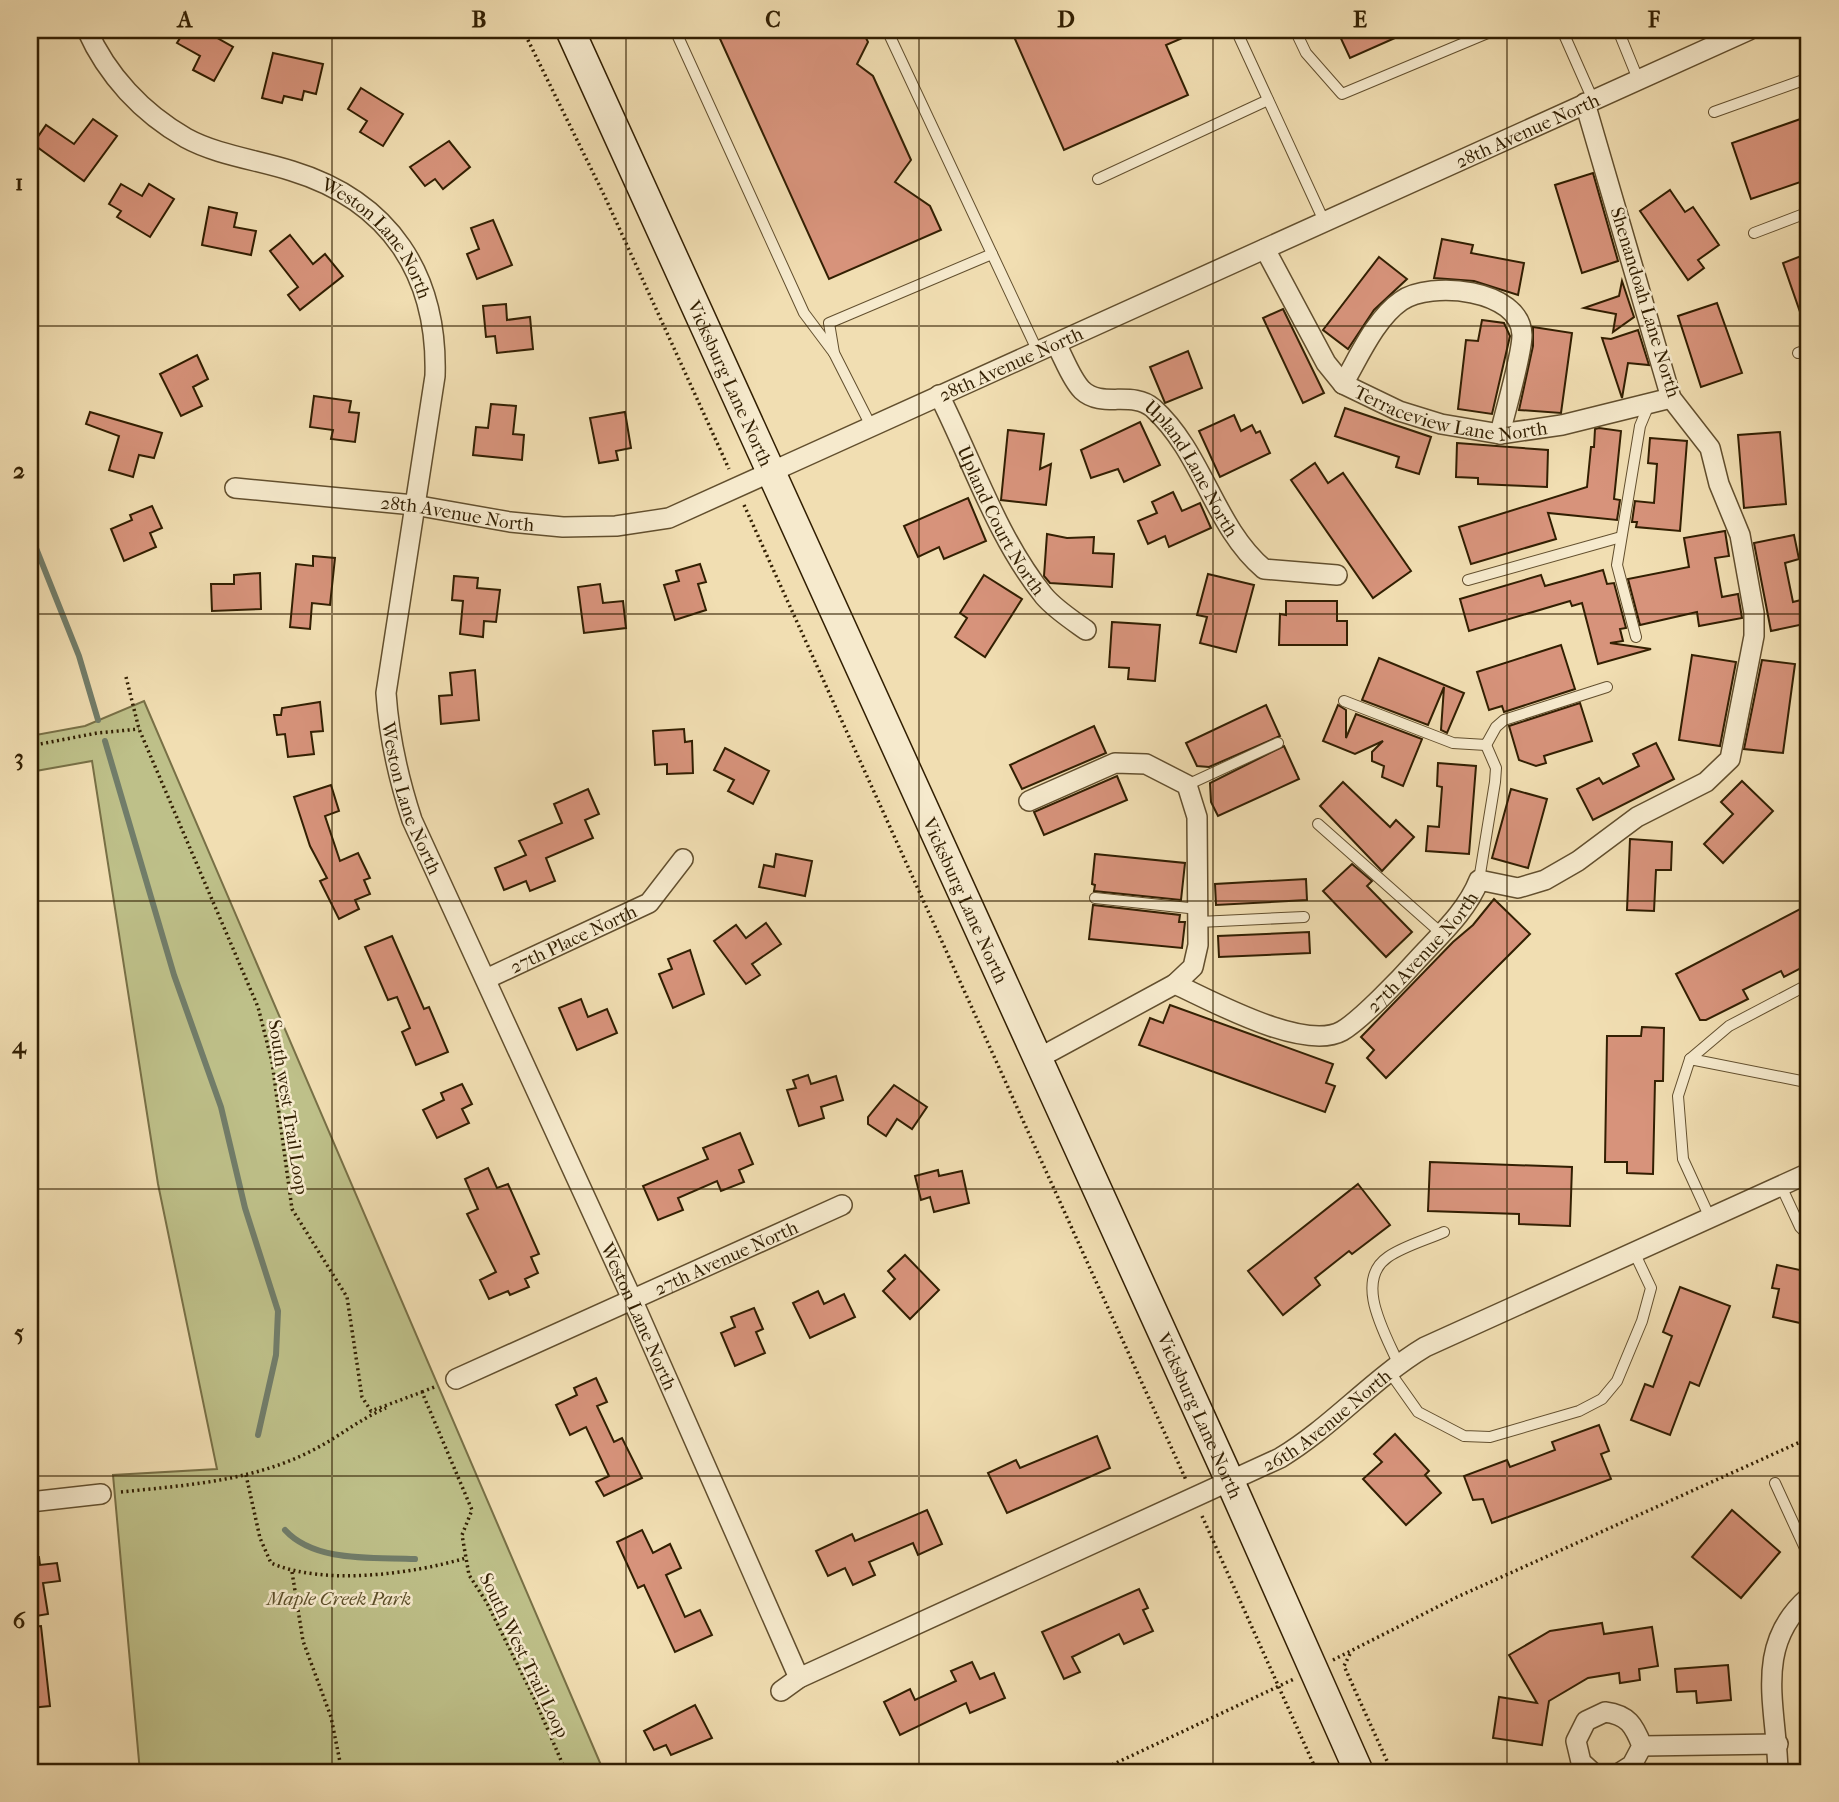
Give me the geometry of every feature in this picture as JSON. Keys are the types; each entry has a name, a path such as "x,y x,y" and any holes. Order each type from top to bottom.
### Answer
{"main road":[{"name":"Vicksburg Lane North","path":"570,30 772,470 1359,1772"}],"street":[{"name":"Weston Lane North","path":"87,30 96,52 122,87 153,116 187,139 330,185 363,206 391,233 412,265 428,300 436,337 435,376 386,693 389,737 398,778 412,820 632,1299 799,1678"},
{"name":"28th Avenue North","path":"235,488 414,505 510,522 563,527 616,526 669,518 1749,30"},
{"name":"Shenandoah Lane North","path":"1589,102 1671,398 1710,449 1718,484 1740,535 1754,613"},
{"name":"Terraceview Lane North","path":"1265,249 1320,351 1343,384 1399,411 1441,424 1500,434 1562,425 1671,398"},
{"path":"1343,384 1386,314 1401,301 1418,292 1439,288 1492,299 1507,306 1518,319 1522,336 1500,434"},
{"name":"Upland Lane North","path":"1056,344 1082,390 1093,397 1139,400 1152,407 1200,468 1239,544 1258,564 1278,572 1337,575"},
{"name":"Upland Court North","path":"939,395 988,504 1008,540 1045,596 1086,630"},
{"name":"27th Avenue North","path":"1175,984 1262,1024 1318,1037 1342,1031 1401,978 1472,898 1479,880 1518,888 1545,880 1578,861 1637,817 1706,782 1730,759 1754,636 1754,613"},
{"path":"1028,801 1115,762 1146,764 1187,785 1197,817 1199,915 1193,967 1175,984 1037,1059"},
{"name":"27th Place North","path":"486,979 649,903 683,859"},
{"name":"26th Avenue North","path":"781,1691 799,1678 1229,1479 1280,1458 1307,1442 1393,1367 1425,1347 1809,1172"},
{"name":"27th Avenue North","path":"456,1379 842,1205"},
{"path":"30,1502 101,1494"},
{"path":"1779,1772 1770,1688 1771,1661 1784,1627 1809,1597"},
{"path":"1592,1772 1581,1762 1576,1741 1586,1721 1605,1712 1627,1718 1634,1725 1642,1746 1632,1765 1622,1772"},
{"path":"1642,1746 1778,1744"}],"lane":[{"path":"675,30 804,313 834,353 871,426"},
{"path":"887,30 1038,352"},
{"path":"1236,30 1324,221"},
{"path":"1295,30 1306,52 1342,94 1494,30"},
{"path":"1562,30 1589,102"},
{"path":"1618,30 1638,79"},
{"path":"1714,112 1809,78"},
{"path":"1098,179 1268,100"},
{"path":"1754,233 1809,212"},
{"path":"834,353 829,323 992,254"},
{"path":"1798,353 1809,349"},
{"path":"1636,637 1617,565 1640,426 1650,402"},
{"path":"1468,580 1620,537"},
{"path":"1486,746 1496,727 1504,720 1607,687"},
{"path":"1344,701 1453,743 1486,746"},
{"path":"1187,785 1278,743"},
{"path":"1479,880 1496,768 1486,746"},
{"path":"1318,824 1441,933"},
{"path":"1095,898 1199,915 1304,917"},
{"path":"1710,1217 1683,1159 1678,1096 1690,1059 1729,1026 1809,984"},
{"path":"1690,1059 1808,1082"},
{"path":"1781,1186 1800,1227 1809,1236"},
{"path":"1444,1231 1386,1258 1373,1279 1374,1308 1393,1367 1418,1412 1464,1436 1490,1437 1579,1411 1602,1399 1617,1381 1642,1321 1651,1288 1634,1252"},
{"path":"1776,1483 1809,1557"}],"path":[{"path":"523,30 606,197 1317,1772"},
{"name":"South west Trail Loop","path":"126,677 139,729 258,1007 272,1062 292,1209 347,1297 362,1397 371,1411 422,1392"},
{"path":"30,746 97,733 139,729"},
{"path":"101,1494 205,1484 246,1475 316,1448 359,1420 456,1379"},
{"name":"South West Trail Loop","path":"422,1392 472,1510 462,1535 469,1575 487,1603 523,1676 566,1772"},
{"path":"1097,1772 1313,1670 1455,1598 1809,1438"},
{"path":"246,1475 260,1538 271,1563 292,1572 393,1575 466,1558"},
{"path":"292,1572 303,1641 331,1717 342,1772"},
{"path":"1354,1650 1344,1666 1392,1772"}],"green space":[{"name":"Maple Creek Park","path":"144,701 604,1772 140,1772 113,1475 217,1469 158,1184 92,761 30,772 30,736 85,726"}],"building":[{"path":"185,30 203,30 233,47 214,81 193,70 200,56 177,43"},
{"path":"716,30 862,30 868,42 857,64 873,76 911,160 895,182 930,206 941,230 829,279"},
{"path":"1011,30 1201,30 1166,45 1188,95 1064,150"},
{"path":"1337,30 1413,30 1350,58"},
{"path":"273,53 323,64 316,94 304,91 302,100 284,96 282,103 262,98"},
{"path":"361,88 403,114 383,146 360,132 367,121 348,109"},
{"path":"1809,116 1809,179 1751,199 1732,143"},
{"path":"93,119 117,136 84,181 33,144 46,125 74,144"},
{"path":"449,141 470,167 443,189 435,179 425,186 410,167"},
{"path":"1593,173 1618,261 1582,273 1555,185"},
{"path":"121,184 142,196 149,184 174,199 150,237 117,217 121,211 109,204"},
{"path":"1670,190 1685,212 1693,207 1719,245 1698,260 1704,268 1688,280 1640,211"},
{"path":"209,207 237,213 234,227 256,231 251,255 202,245"},
{"path":"493,220 512,265 477,279 467,254 479,249 471,228"},
{"path":"290,235 313,264 325,254 343,276 300,310 288,295 298,287 270,251"},
{"path":"1442,239 1473,245 1471,253 1524,263 1518,295 1474,281 1434,278"},
{"path":"1809,253 1809,332 1807,332 1783,263"},
{"path":"1379,257 1407,279 1374,310 1348,349 1323,330"},
{"path":"1622,281 1634,317 1613,332 1616,314 1584,308 1619,296"},
{"path":"1717,303 1742,373 1701,387 1678,316"},
{"path":"506,304 507,320 530,317 533,349 497,353 495,336 486,337 483,306"},
{"path":"1283,309 1324,393 1303,403 1263,318"},
{"path":"1482,320 1504,323 1510,336 1492,414 1458,409 1466,340 1478,341"},
{"path":"1533,327 1572,333 1561,413 1519,410 1533,346"},
{"path":"1638,330 1649,365 1628,363 1622,398 1602,338 1611,339"},
{"path":"1188,351 1202,388 1165,403 1150,367"},
{"path":"197,355 208,379 193,387 202,406 181,416 160,374"},
{"path":"314,396 351,401 349,412 359,413 355,442 331,439 333,430 310,427"},
{"path":"491,404 516,406 513,434 524,435 522,460 473,455 476,427 488,428"},
{"path":"1345,408 1431,437 1419,474 1396,467 1399,457 1335,436"},
{"path":"90,412 162,433 154,458 139,455 133,477 109,470 119,436 86,424"},
{"path":"625,412 631,448 616,451 618,460 599,463 590,418"},
{"path":"1234,415 1241,431 1252,425 1256,433 1260,431 1270,453 1220,477 1199,431"},
{"path":"1140,422 1160,465 1124,482 1118,469 1091,478 1081,450"},
{"path":"1595,429 1621,431 1614,499 1620,500 1617,520 1548,513 1556,539 1471,564 1459,527 1587,487 1591,447 1594,447"},
{"path":"1008,430 1044,434 1040,469 1051,464 1046,505 1001,500"},
{"path":"1780,432 1786,504 1744,508 1738,435"},
{"path":"1650,438 1687,441 1680,531 1636,527 1637,522 1632,522 1635,501 1654,503 1657,464 1648,463"},
{"path":"1457,443 1548,450 1547,487 1478,484 1478,478 1456,477"},
{"path":"1315,463 1328,483 1343,473 1411,571 1373,598 1291,480"},
{"path":"1173,492 1182,511 1200,503 1211,528 1169,547 1165,536 1148,544 1138,521 1157,513 1152,502"},
{"path":"968,498 986,541 944,559 939,547 918,557 904,526"},
{"path":"152,506 162,528 150,533 156,547 124,561 111,529 132,520 130,515"},
{"path":"1725,531 1729,556 1715,558 1722,597 1738,594 1742,618 1699,626 1697,612 1640,625 1628,579 1689,567 1684,538"},
{"path":"1047,534 1067,538 1094,537 1093,553 1114,554 1112,587 1050,583 1044,576"},
{"path":"1794,535 1799,559 1785,563 1793,602 1805,599 1809,623 1771,631 1754,543"},
{"path":"313,556 335,558 330,605 312,603 310,629 290,627 296,564 313,566"},
{"path":"700,564 706,582 698,584 706,610 675,620 664,585 679,581 676,571"},
{"path":"1603,570 1607,584 1614,583 1626,628 1620,629 1623,641 1610,643 1651,649 1598,664 1582,603 1572,606 1570,601 1469,631 1460,599 1541,575 1545,586"},
{"path":"260,573 261,609 212,611 211,584 234,584 234,575"},
{"path":"1208,574 1254,585 1236,652 1200,643 1207,617 1197,615"},
{"path":"984,575 1022,599 985,657 955,637 967,618 960,613"},
{"path":"454,576 478,578 477,588 500,590 496,622 484,621 483,637 460,634 463,601 452,600"},
{"path":"600,584 603,603 623,601 626,628 584,633 578,587"},
{"path":"1286,601 1337,601 1337,621 1347,621 1347,645 1279,645 1280,614 1286,615"},
{"path":"1112,622 1160,625 1155,681 1128,679 1129,668 1109,667"},
{"path":"1561,645 1575,689 1504,712 1502,706 1489,710 1477,672"},
{"path":"1692,655 1736,662 1720,746 1679,740"},
{"path":"1379,658 1464,693 1447,733 1441,730 1444,687 1428,725 1362,700"},
{"path":"1762,660 1795,664 1783,753 1744,749"},
{"path":"475,670 479,720 441,724 439,696 452,695 450,673"},
{"path":"320,702 323,731 311,732 314,754 288,757 285,734 277,735 274,715 281,715 282,708"},
{"path":"1580,703 1592,741 1544,756 1546,763 1536,766 1519,760 1509,726"},
{"path":"1266,705 1280,736 1209,767 1197,766 1186,743"},
{"path":"1338,705 1346,710 1346,738 1356,714 1422,739 1403,786 1382,777 1384,766 1372,761 1372,752 1383,741 1355,754 1323,741"},
{"path":"1094,726 1106,753 1022,789 1010,765"},
{"path":"684,729 685,742 692,741 693,773 667,774 667,764 655,765 653,731"},
{"path":"1656,743 1674,779 1593,820 1577,789 1599,778 1603,784 1639,766 1633,754"},
{"path":"1284,746 1299,779 1218,816 1211,802 1210,783"},
{"path":"725,748 769,771 753,804 728,791 734,780 714,770"},
{"path":"1438,763 1476,766 1469,854 1426,851 1428,826 1439,827 1442,787 1437,786"},
{"path":"1117,776 1127,800 1044,835 1034,812"},
{"path":"1742,781 1773,811 1723,863 1704,844 1733,814 1721,802"},
{"path":"1343,782 1390,827 1396,820 1414,837 1382,871 1320,806"},
{"path":"331,785 339,811 325,816 340,861 358,853 370,878 364,880 370,894 355,900 359,909 339,919 320,881 327,878 310,846 294,797"},
{"path":"588,789 599,814 585,820 593,838 546,858 555,881 530,891 526,881 504,890 495,868 526,855 519,841 562,823 554,804"},
{"path":"1511,789 1547,799 1528,868 1492,858"},
{"path":"1630,839 1672,842 1671,870 1656,870 1654,911 1627,910"},
{"path":"776,854 812,861 805,896 759,887 764,865 774,867"},
{"path":"1095,854 1185,863 1181,900 1094,891 1095,885 1092,884"},
{"path":"1352,864 1372,881 1367,886 1412,932 1386,957 1323,891"},
{"path":"1306,879 1307,900 1216,905 1215,884"},
{"path":"1494,899 1530,934 1386,1078 1367,1058 1374,1050 1361,1037 1453,942 1473,925"},
{"path":"1093,905 1180,915 1179,922 1185,922 1182,948 1089,939"},
{"path":"1802,908 1809,923 1809,964 1784,977 1781,971 1743,990 1748,999 1706,1020 1700,1020 1676,974"},
{"path":"766,923 781,944 752,964 760,975 746,984 714,941 736,925 746,938"},
{"path":"1309,932 1310,953 1219,957 1218,936"},
{"path":"392,936 424,1009 429,1007 448,1052 416,1065 402,1032 410,1028 397,997 388,1000 365,947"},
{"path":"690,950 704,994 673,1008 659,974 672,969 668,959"},
{"path":"581,999 588,1017 607,1009 617,1033 577,1050 559,1008"},
{"path":"1170,1005 1333,1064 1326,1083 1335,1086 1325,1112 1139,1045 1150,1018 1163,1023"},
{"path":"1642,1027 1664,1028 1663,1081 1655,1081 1653,1174 1627,1173 1627,1162 1605,1162 1607,1036 1641,1036"},
{"path":"808,1075 811,1084 836,1076 843,1100 821,1107 824,1118 799,1126 787,1090 796,1088 793,1080"},
{"path":"462,1084 472,1104 462,1109 469,1123 437,1138 423,1110 444,1100 441,1093"},
{"path":"894,1085 927,1107 912,1129 897,1119 886,1136 868,1124 868,1117"},
{"path":"740,1133 753,1164 739,1170 744,1182 721,1191 717,1181 678,1198 683,1210 658,1220 643,1186 708,1159 703,1148"},
{"path":"1430,1162 1572,1167 1570,1226 1519,1224 1519,1214 1428,1211"},
{"path":"488,1168 497,1188 508,1184 539,1254 531,1257 538,1273 525,1279 529,1287 510,1295 508,1291 489,1299 480,1280 496,1272 467,1214 478,1209 465,1179"},
{"path":"938,1170 939,1176 962,1171 969,1203 934,1212 930,1197 921,1200 915,1176"},
{"path":"1358,1184 1390,1225 1352,1254 1349,1251 1315,1278 1320,1285 1283,1315 1248,1271"},
{"path":"905,1255 939,1290 910,1319 883,1291 895,1279 888,1271"},
{"path":"1777,1265 1809,1272 1809,1325 1773,1317 1779,1289 1772,1288"},
{"path":"1680,1287 1730,1306 1699,1386 1690,1382 1670,1435 1631,1420 1645,1384 1653,1387 1672,1336 1663,1332"},
{"path":"818,1291 824,1304 844,1294 855,1317 810,1338 793,1303"},
{"path":"754,1308 763,1329 756,1332 765,1353 735,1366 721,1333 735,1327 731,1317"},
{"path":"596,1378 607,1402 597,1406 614,1442 622,1438 642,1478 604,1496 596,1482 609,1476 586,1427 570,1435 556,1405 577,1395 574,1388"},
{"path":"1599,1425 1609,1451 1601,1454 1611,1479 1492,1523 1483,1499 1473,1500 1464,1476 1507,1460 1510,1467 1555,1450 1552,1442"},
{"path":"1395,1434 1429,1471 1425,1475 1441,1493 1406,1525 1363,1479 1382,1462 1374,1454"},
{"path":"1097,1436 1110,1468 1007,1513 988,1473 1016,1460 1020,1468"},
{"path":"927,1510 942,1544 918,1555 913,1543 869,1562 875,1575 853,1585 845,1568 828,1576 816,1551 852,1534 855,1541"},
{"path":"1732,1510 1780,1552 1741,1598 1692,1557"},
{"path":"642,1530 653,1553 670,1544 681,1568 666,1575 685,1617 700,1610 712,1635 675,1652 644,1585 638,1588 617,1542"},
{"path":"39,1557 40,1565 57,1563 60,1581 43,1583 48,1614 30,1617 30,1558"},
{"path":"1139,1589 1148,1608 1143,1610 1153,1631 1124,1644 1119,1634 1072,1657 1080,1672 1064,1679 1042,1632"},
{"path":"1602,1623 1604,1634 1652,1627 1658,1666 1639,1669 1640,1680 1620,1683 1619,1673 1588,1678 1549,1701 1542,1745 1493,1738 1499,1697 1537,1703 1509,1655 1550,1631"},
{"path":"41,1626 50,1706 30,1708 30,1627"},
{"path":"972,1662 980,1679 994,1673 1005,1698 970,1713 966,1703 900,1735 884,1702 910,1689 915,1700 956,1681 951,1671"},
{"path":"1728,1665 1731,1700 1697,1703 1696,1691 1677,1692 1675,1669"},
{"path":"695,1705 712,1738 671,1755 666,1745 654,1750 644,1731"}],"waterway":[{"path":"30,533 79,656 98,720"},
{"path":"105,741 174,975 221,1107 245,1208 278,1311 276,1355 258,1435"},
{"path":"285,1530 298,1541 329,1553 364,1558 415,1559"}]}
